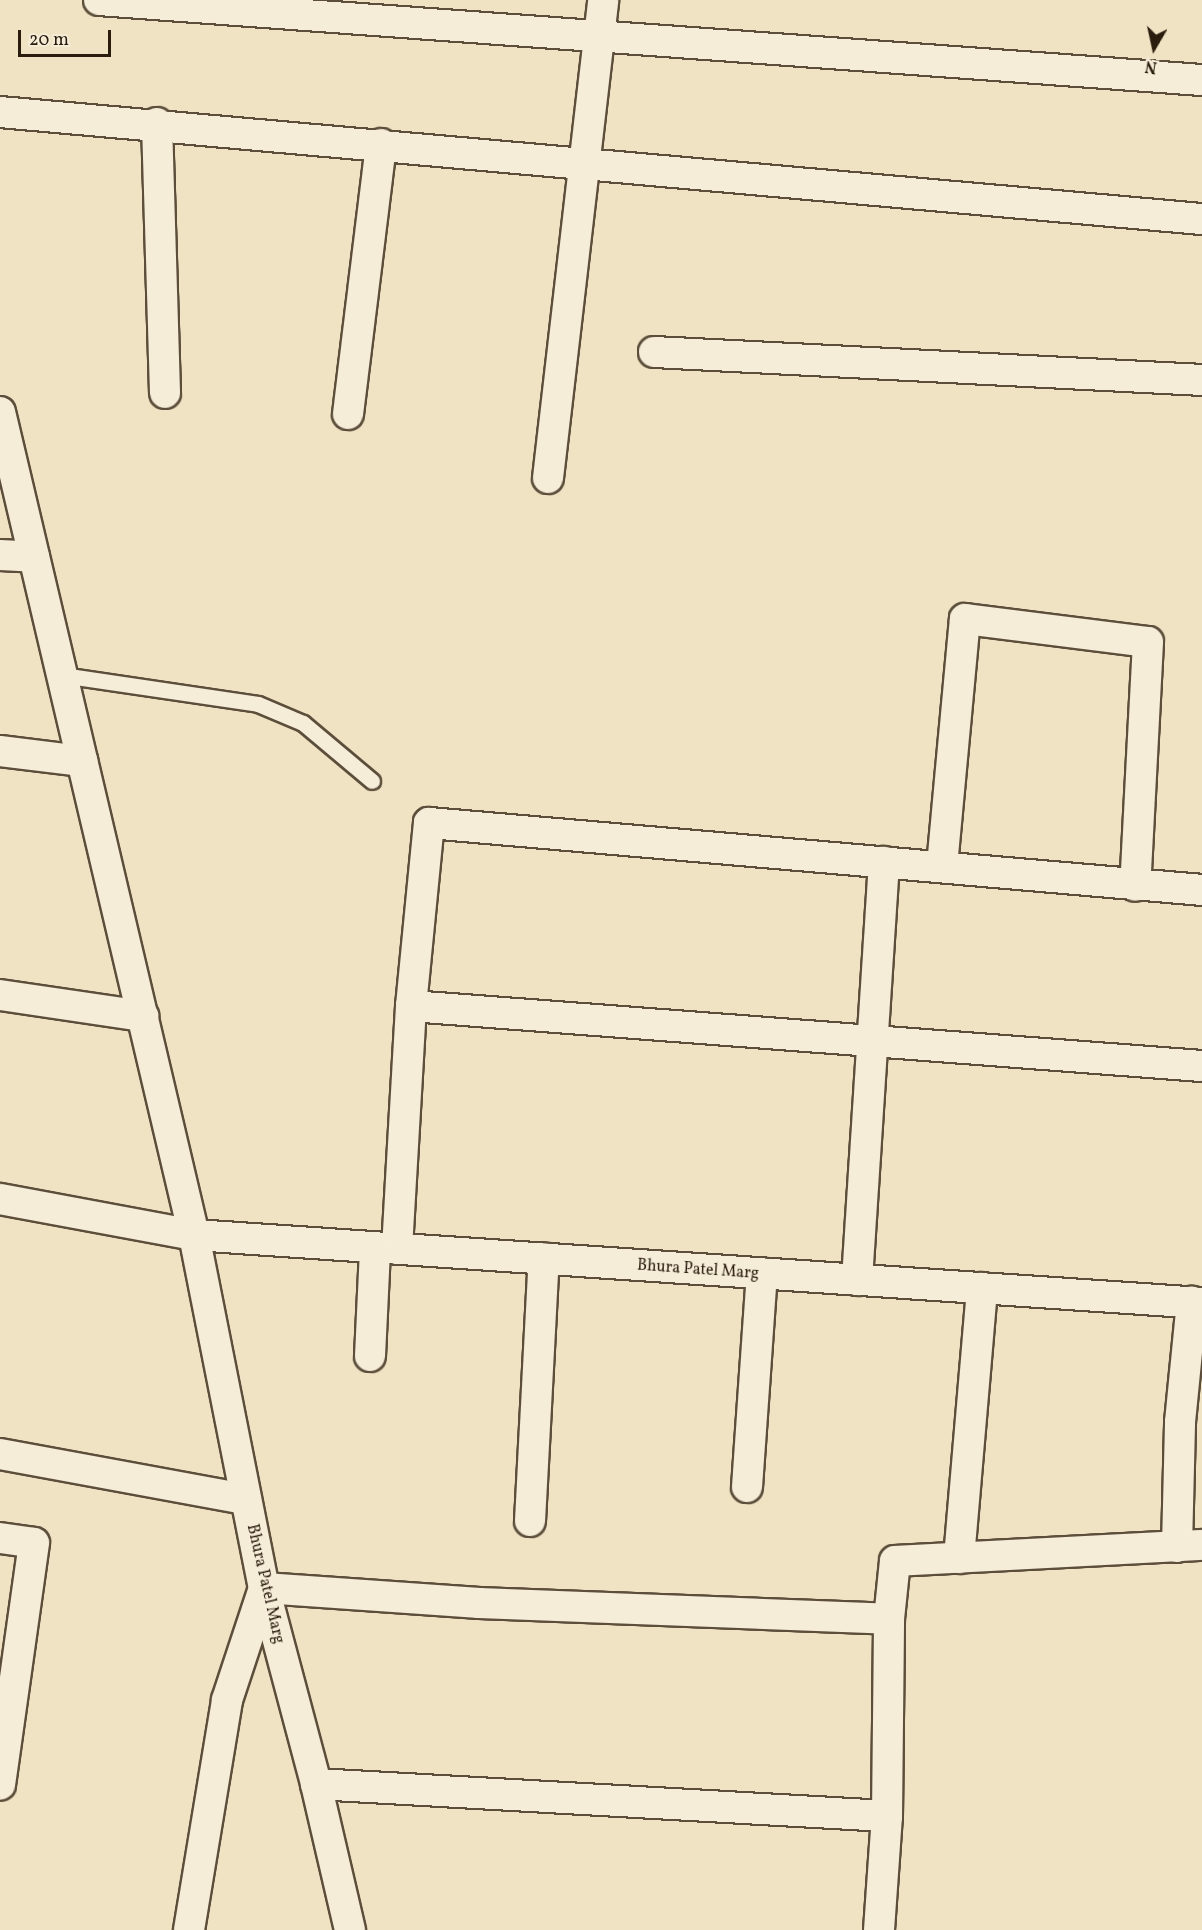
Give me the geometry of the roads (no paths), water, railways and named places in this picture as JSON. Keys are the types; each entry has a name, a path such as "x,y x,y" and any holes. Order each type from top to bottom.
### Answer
{"street":[{"path":"99,0 1202,80"},
{"path":"548,478 603,0"},
{"path":"0,112 157,123 1202,219"},
{"path":"157,123 165,393"},
{"path":"348,414 381,144"},
{"path":"654,352 1202,380"},
{"path":"0,412 194,1235"},
{"path":"0,555 34,557"},
{"path":"942,866 966,619 1148,642 1136,886"},
{"path":"0,751 82,760"},
{"path":"370,1356 386,1248 429,823 1202,890"},
{"path":"857,1280 885,862"},
{"path":"0,995 143,1016"},
{"path":"411,1006 872,1043 1202,1066"},
{"name":"Bhura Patel Marg","path":"0,1200 194,1235 1197,1303"},
{"name":"Bhura Patel Marg","path":"194,1235 264,1588 316,1784 350,1930"},
{"path":"530,1521 544,1258"},
{"path":"747,1487 762,1274"},
{"path":"959,1558 982,1288"},
{"path":"879,1930 886,1816 889,1619 895,1561 1190,1546 1180,1422 1197,1303"},
{"path":"0,1454 246,1499"},
{"path":"0,1538 34,1543 0,1785"},
{"path":"189,1930 227,1700 264,1588 479,1603 889,1619"},
{"path":"316,1784 886,1816"}],"lane":[{"path":"62,675 258,704 303,723 372,782"}]}
